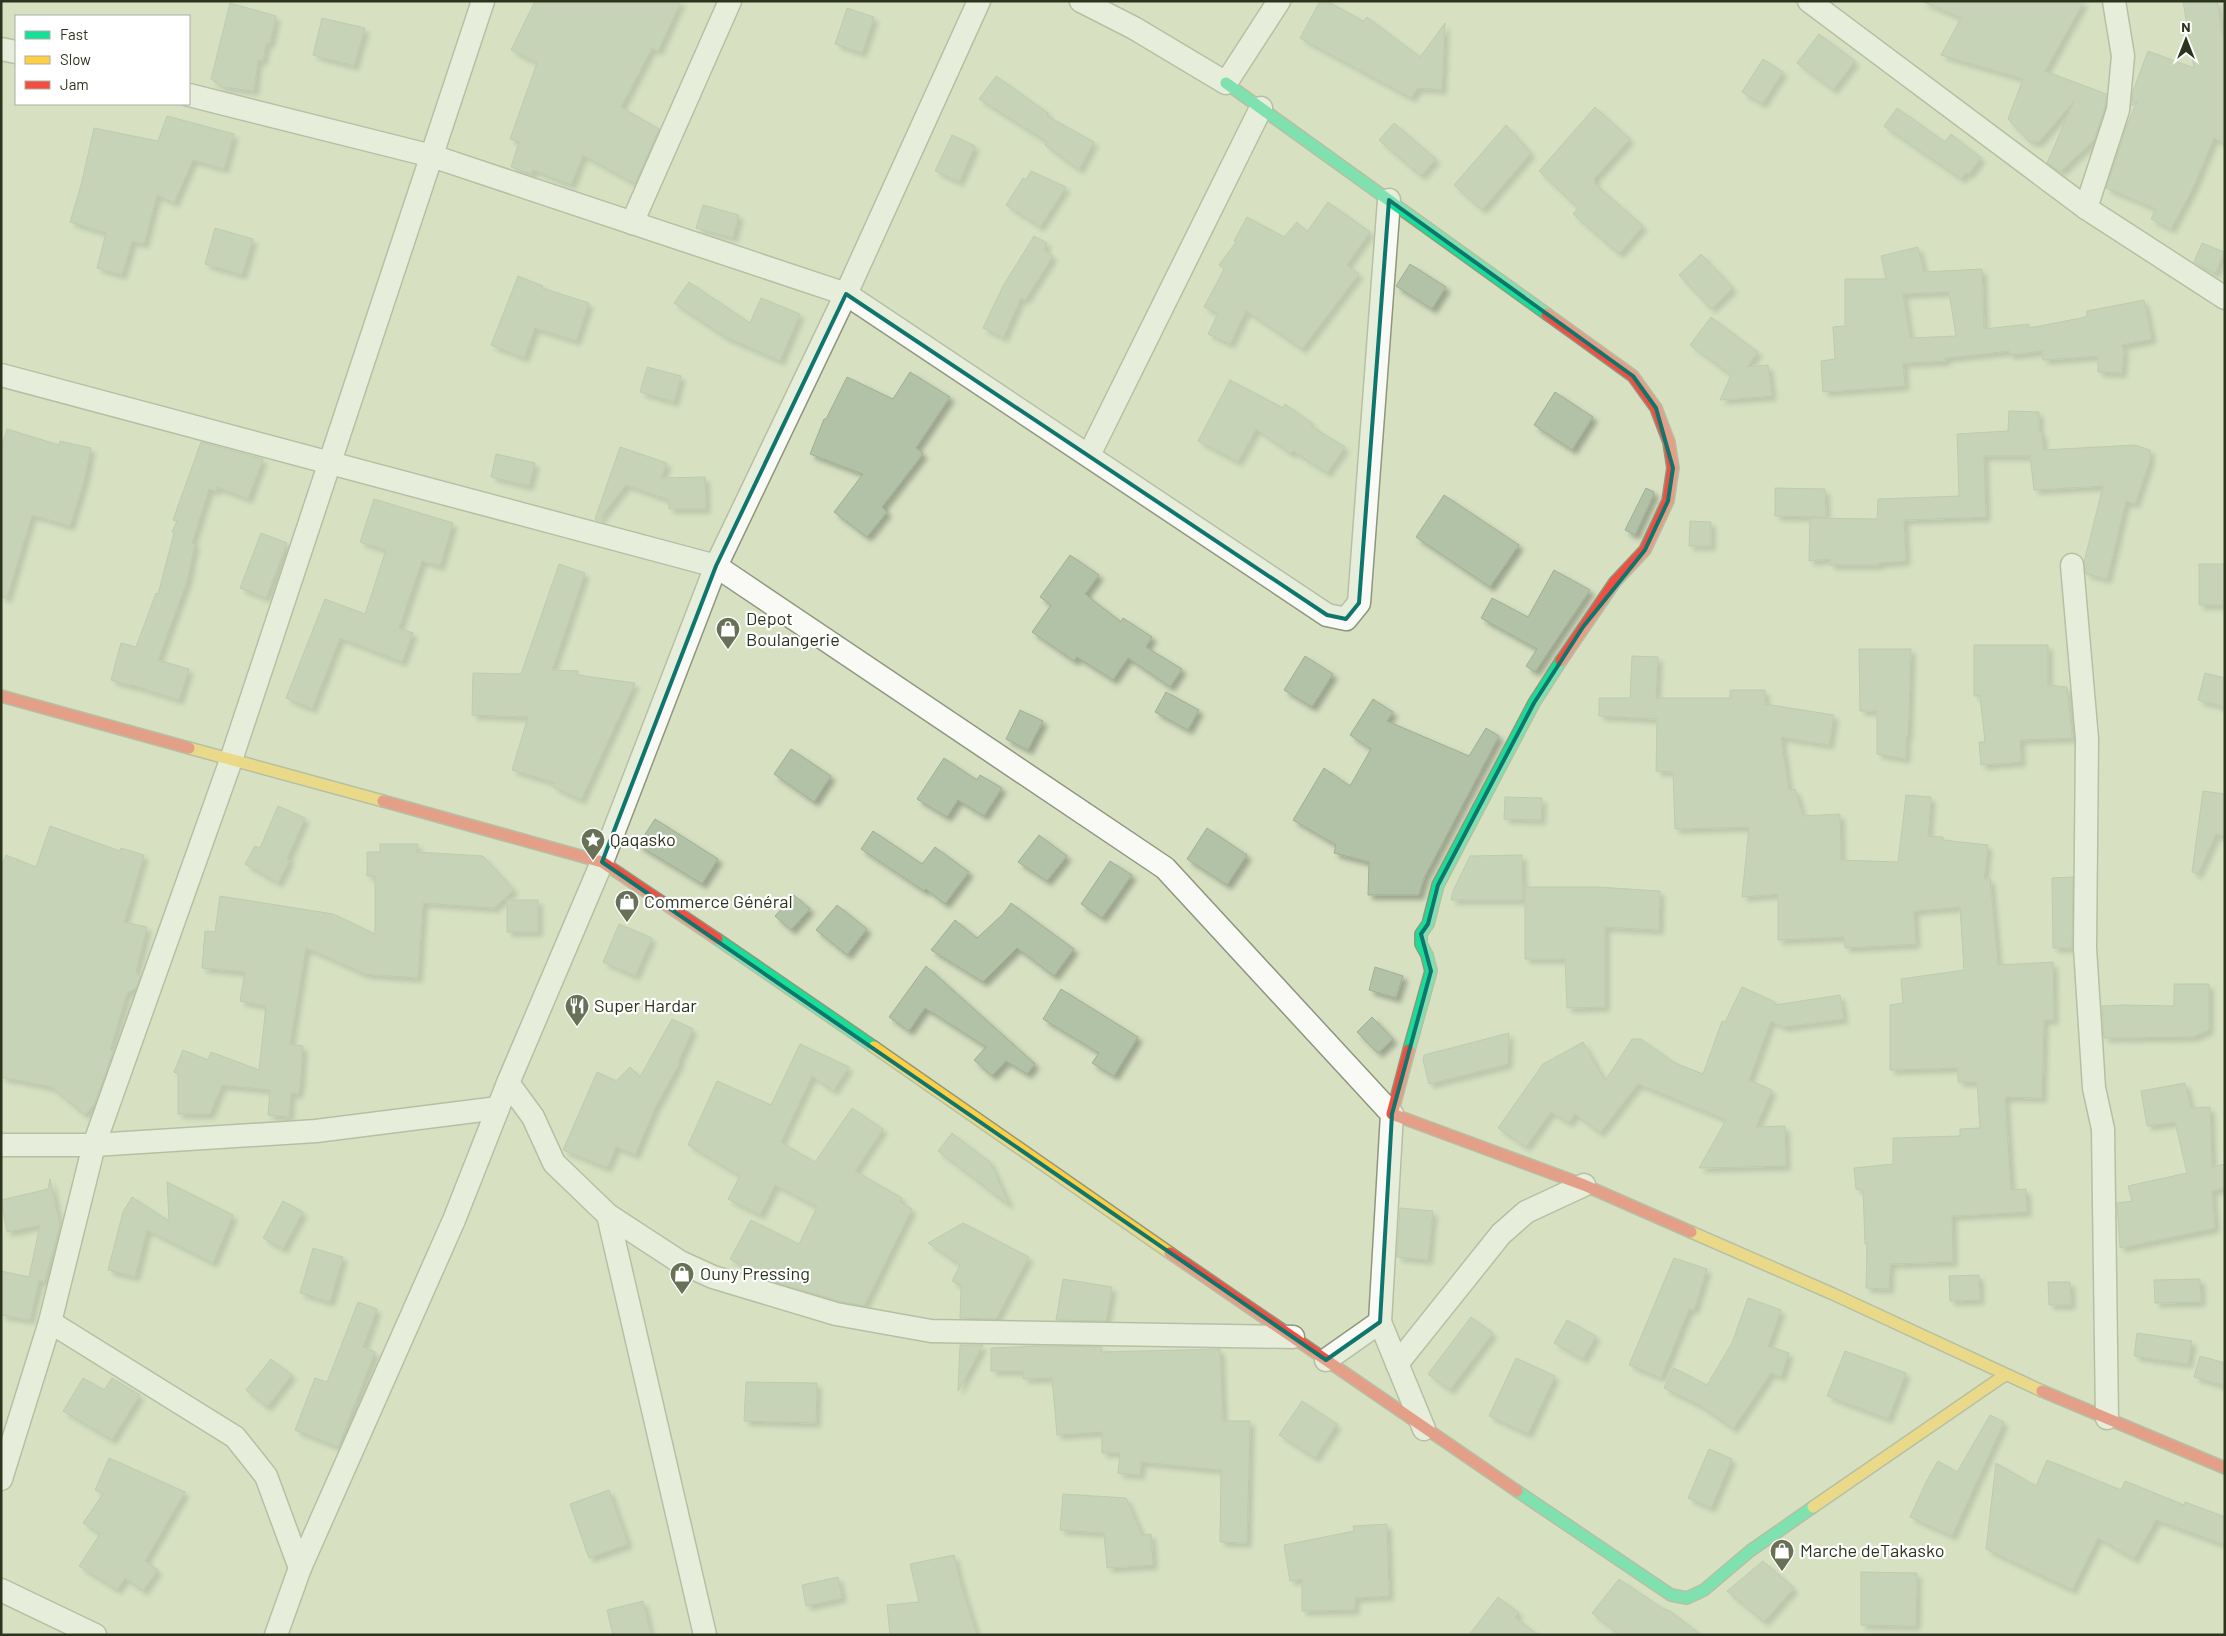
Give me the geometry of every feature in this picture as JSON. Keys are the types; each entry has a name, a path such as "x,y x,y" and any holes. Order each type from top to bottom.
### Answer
{"street":[{"path":"1,1479 50,1322 94,1145 231,760 483,1"},
{"path":"632,223 730,1"},
{"path":"276,1635 300,1568 454,1220 508,1083 602,862 716,566 846,294 979,1"},
{"path":"1081,1 1134,28 1226,83 1633,376 1656,408 1668,442 1673,468 1668,501 1645,550 1616,582 1588,619 1534,703 1438,885 1428,924 1421,934 1421,944 1427,955 1431,972 1392,1114 1380,1322 1424,1429"},
{"path":"1226,83 1278,1"},
{"path":"1809,1 2086,208 2225,298"},
{"path":"2086,208 2118,110 2124,56 2114,1"},
{"path":"1,49 15,52"},
{"path":"190,95 432,156 846,294 1327,615 1346,619 1358,603 1389,200"},
{"path":"1089,455 1261,108"},
{"path":"1,375 716,566 1165,868 1392,1114 1584,1185 1833,1294 2005,1375 2225,1468"},
{"path":"2072,565 2087,739 2086,948 2094,1088 2103,1129 2107,1418"},
{"path":"1,696 602,862 727,945 1424,1429 1671,1595 1687,1598 1704,1590 1750,1551 2005,1375"},
{"path":"508,1083 533,1117 554,1163 608,1214 680,1262 713,1277 836,1314 921,1329 1047,1334 1191,1334 1293,1338"},
{"path":"1,1146 94,1145 316,1131 498,1108"},
{"path":"1397,1364 1501,1234 1526,1212 1584,1185"},
{"path":"608,1214 705,1635"},
{"path":"50,1322 235,1437 266,1476 300,1568"},
{"path":"1326,1360 1380,1322"},
{"path":"1,1590 95,1635"}],"highlighted area":[{"path":"1389,200 1633,376 1656,408 1673,468 1668,501 1645,550 1583,627 1534,703 1438,885 1428,924 1421,934 1431,971 1392,1114 1380,1322 1326,1360 602,862 716,566 846,294 1327,615 1346,619 1359,603"}],"building":[{"path":"535,1 681,1 658,51 652,48 621,107 659,129 635,184 583,155 571,185 533,170 531,174 511,167 519,142 510,139 537,63 511,50"},
{"path":"1320,1 1327,1 1363,21 1367,17 1420,57 1445,23 1442,90 1418,88 1411,98 1300,38"},
{"path":"1921,1 2084,1 2045,71 2106,94 2105,107 2094,140 2060,172 2047,163 2074,101 2039,142 2030,142 2008,119 2023,79 1941,55 1961,18"},
{"path":"2183,1 2217,1 2225,48 2225,144 2214,138 2193,188 2171,229 2151,219 2156,209 2106,188 2137,101 2132,106 2133,91 2148,51 2194,68"},
{"path":"230,3 276,16 270,43 266,43 263,61 258,60 254,91 223,87 211,79"},
{"path":"847,8 874,17 862,53 835,44"},
{"path":"322,18 365,28 354,66 313,55"},
{"path":"1819,34 1855,61 1833,90 1797,63"},
{"path":"1763,59 1783,72 1762,104 1742,92"},
{"path":"996,76 1048,113 1047,116 1094,142 1079,170 1045,145 1047,142 979,99"},
{"path":"1595,107 1630,139 1594,179 1596,181 1594,183 1643,226 1619,254 1573,214 1578,208 1539,171"},
{"path":"1897,108 1945,142 1951,134 1981,158 1968,175 1966,173 1961,179 1884,126"},
{"path":"167,116 234,134 224,169 193,160 174,203 157,195 144,244 132,241 122,275 97,268 106,233 70,222 81,185 94,128 158,141"},
{"path":"1394,123 1436,159 1421,176 1379,140"},
{"path":"1506,125 1531,153 1482,210 1454,185"},
{"path":"952,135 975,146 959,182 935,171"},
{"path":"1031,171 1066,187 1040,227 1006,205 1023,178 1026,180"},
{"path":"1328,202 1370,232 1347,265 1359,274 1302,349 1246,311 1230,344 1208,334 1218,314 1204,307 1224,269 1219,265 1236,242 1234,241 1247,217 1284,237 1297,222 1307,232"},
{"path":"703,205 739,215 733,238 696,228"},
{"path":"215,228 253,239 242,275 205,264"},
{"path":"1034,236 1047,243 1044,250 1053,256 1025,300 1021,298 1003,338 983,328 1003,286"},
{"path":"2202,243 2224,252 2215,274 2194,262"},
{"path":"1918,247 1924,272 1982,269 1984,329 2029,324 2029,328 2086,317 2087,311 2144,300 2152,339 2122,345 2124,352 2122,373 2098,372 2098,356 2043,360 2042,351 2010,355 2009,351 1945,358 1946,361 1903,363 1905,386 1823,392 1821,361 1835,359 1833,327 1845,326 1845,279 1886,279 1881,256","holes":["1949,292 1956,336 1910,338 1903,294"]},
{"path":"1701,254 1733,288 1711,309 1679,275"},
{"path":"1410,264 1446,287 1432,309 1396,286"},
{"path":"518,276 543,286 542,288 589,303 576,341 535,328 524,358 491,345"},
{"path":"689,282 750,323 761,298 800,314 780,361 725,337 674,303"},
{"path":"1711,317 1758,352 1747,367 1768,365 1772,396 1720,400 1731,375 1690,345"},
{"path":"647,367 681,376 674,402 640,392"},
{"path":"910,372 950,397 916,448 923,454 882,507 887,512 867,537 834,512 863,474 810,454 824,419 826,419 847,377 893,399"},
{"path":"1230,380 1283,408 1285,404 1313,424 1311,426 1345,447 1327,473 1293,451 1291,454 1256,429 1238,462 1198,441"},
{"path":"1555,392 1593,417 1572,450 1534,425"},
{"path":"2009,411 2039,412 2039,432 2042,432 2043,450 2135,445 2150,450 2150,460 2135,504 2126,501 2107,579 2086,574 2084,562 2103,486 2034,490 2030,456 1984,456 1986,517 1904,520 1906,561 1879,563 1879,565 1830,565 1830,559 1809,561 1810,518 1877,519 1878,499 1959,496 1957,434 2008,431"},
{"path":"7,429 59,445 60,441 91,448 84,481 70,526 32,515 7,598 1,597 1,448"},
{"path":"201,442 263,459 248,499 217,487 216,491 209,489 192,543 195,544 187,581 158,660 189,669 179,700 111,680 121,643 136,647 156,593 158,594 174,533 172,532 177,521 173,520"},
{"path":"620,447 667,463 661,478 705,477 706,509 669,509 669,500 626,485 598,521 595,519"},
{"path":"496,454 535,463 529,486 491,477"},
{"path":"1646,488 1654,492 1635,535 1625,530"},
{"path":"1775,488 1825,489 1826,517 1775,516"},
{"path":"1444,495 1519,545 1490,587 1416,537"},
{"path":"374,499 453,523 440,566 422,561 399,628 413,633 402,662 340,638 312,709 286,698 325,599 365,614 386,550 360,542"},
{"path":"1690,521 1711,522 1711,546 1689,546"},
{"path":"261,533 287,543 266,598 240,588"},
{"path":"1070,555 1099,575 1085,594 1121,622 1123,618 1152,637 1146,647 1182,669 1170,687 1128,658 1113,680 1077,657 1074,661 1032,632 1051,605 1040,597"},
{"path":"559,564 585,573 552,670 578,671 577,675 635,683 581,800 553,787 555,783 512,770 528,717 472,715 473,673 521,674"},
{"path":"2199,564 2224,564 2224,605 2199,605"},
{"path":"1554,570 1590,590 1535,672 1526,666 1537,649 1481,618 1492,598 1528,617"},
{"path":"1974,645 2048,645 2048,685 2067,687 2072,738 2020,740 2021,762 1981,765 1979,742 1985,742 1980,696 1974,696"},
{"path":"1859,649 1911,649 1906,759 1877,754 1877,711 1860,711"},
{"path":"1305,656 1333,674 1312,707 1284,690"},
{"path":"1632,656 1658,657 1656,698 1730,698 1730,690 1765,690 1765,704 1834,715 1829,745 1781,737 1789,790 1795,789 1803,816 1840,814 1841,860 1898,862 1906,795 1931,797 1928,836 1943,837 1943,840 1988,845 1984,879 1990,878 1998,965 2053,962 2054,1020 2044,1020 2042,1098 2005,1097 2011,1190 2026,1189 2027,1212 1952,1216 1953,1262 1890,1264 1889,1289 1866,1288 1867,1244 1865,1244 1863,1190 1856,1189 1854,1168 1893,1164 1893,1138 1960,1136 1960,1129 1980,1128 1977,1082 1958,1082 1958,1068 1890,1070 1890,1005 1903,1003 1901,979 1964,970 1960,907 1914,911 1916,944 1845,948 1844,937 1778,940 1778,894 1742,897 1749,827 1675,829 1673,772 1656,771 1657,719 1599,716 1599,698 1630,698"},
{"path":"2205,673 2225,678 2225,707 2198,700"},
{"path":"1166,692 1199,710 1188,730 1155,712"},
{"path":"1373,699 1393,712 1387,721 1469,756 1486,728 1499,736 1424,878 1419,895 1368,895 1369,862 1334,853 1336,845 1293,820 1324,768 1350,786 1371,749 1350,735"},
{"path":"1020,710 1043,721 1028,750 1006,739"},
{"path":"791,749 831,776 814,802 774,774"},
{"path":"944,758 977,780 980,775 1002,788 984,816 958,800 947,817 917,799"},
{"path":"2203,791 2225,794 2225,836 2216,834 2198,874 2192,872"},
{"path":"1505,797 1542,798 1541,820 1504,819"},
{"path":"278,806 305,818 287,859 290,860 278,883 245,864 255,846 260,848"},
{"path":"655,819 718,859 702,884 638,845"},
{"path":"50,826 120,851 121,848 144,855 124,922 147,927 136,971 140,978 136,988 127,993 110,1050 113,1051 95,1103 85,1115 51,1087 1,1077 1,867 6,855 36,867"},
{"path":"1207,828 1247,855 1227,885 1187,859"},
{"path":"873,831 922,864 935,847 969,872 945,904 926,889 924,891 861,849"},
{"path":"1039,835 1067,856 1047,881 1018,862"},
{"path":"380,844 418,844 417,852 483,856 514,890 494,908 423,903 418,978 365,974 306,948 290,1044 303,1046 300,1086 298,1094 291,1093 289,1117 268,1115 270,1090 222,1085 210,1114 178,1114 178,1074 174,1072 183,1050 208,1060 211,1052 259,1070 266,1006 240,1001 245,972 202,968 205,931 215,932 220,896 333,914 375,934 375,876 367,876 367,852 380,852"},
{"path":"1522,855 1523,900 1451,900 1453,891 1470,856"},
{"path":"1110,861 1132,875 1102,918 1081,904"},
{"path":"2073,877 2072,948 2053,948 2052,878"},
{"path":"1525,887 1597,887 1660,891 1659,930 1605,927 1605,1007 1567,1008 1565,959 1525,959"},
{"path":"794,895 810,909 791,930 775,916"},
{"path":"507,900 538,900 538,932 507,932"},
{"path":"1011,903 1074,949 1054,976 1017,948 983,982 931,950 955,920 977,938 1003,914"},
{"path":"837,905 867,929 847,955 816,930"},
{"path":"619,924 652,938 635,976 603,962"},
{"path":"926,966 1035,1064 1027,1074 1006,1061 992,1076 974,1060 986,1047 925,1008 909,1031 889,1017"},
{"path":"1375,967 1403,976 1396,998 1369,990"},
{"path":"2174,984 2209,984 2209,1030 2193,1037 2104,1038 2102,1006 2174,1006"},
{"path":"1742,987 1775,1002 1775,1005 1840,995 1844,1019 1783,1027 1771,1021 1749,1080 1772,1090 1756,1127 1785,1126 1786,1166 1699,1168 1726,1120 1638,1084 1600,1133 1575,1114 1569,1123 1551,1112 1526,1147 1498,1128 1543,1064 1583,1042 1605,1081 1632,1039 1641,1039 1675,1063 1703,1074 1722,1021 1725,1022"},
{"path":"1061,989 1138,1037 1114,1076 1092,1063 1099,1053 1043,1019"},
{"path":"1372,1017 1393,1039 1378,1053 1357,1032"},
{"path":"672,1019 693,1029 679,1064 655,1108 635,1155 616,1147 607,1168 563,1150 597,1072 616,1081 630,1067 640,1077"},
{"path":"1509,1033 1508,1064 1429,1084 1423,1060 1424,1055"},
{"path":"800,1044 849,1067 833,1091 812,1076 781,1142 815,1162 852,1108 883,1129 855,1171 902,1198 900,1202 912,1209 864,1306 839,1301 770,1281 730,1259 751,1220 799,1244 817,1207 775,1185 760,1215 728,1199 740,1176 688,1145 717,1081 771,1105"},
{"path":"2185,1083 2191,1108 2210,1107 2212,1167 2225,1164 2225,1188 2212,1191 2215,1228 2120,1248 2117,1203 2132,1201 2128,1186 2187,1173 2175,1122 2147,1126 2141,1091"},
{"path":"952,1133 990,1162 1010,1206 938,1151"},
{"path":"50,1179 60,1226 44,1282 39,1280 30,1320 1,1315 1,1271 29,1277 40,1225 7,1232 1,1200 48,1189"},
{"path":"167,1182 233,1215 213,1263 147,1230 135,1277 108,1270 123,1212 132,1197 169,1221"},
{"path":"283,1201 303,1212 283,1249 263,1238"},
{"path":"1400,1208 1433,1211 1428,1260 1397,1257"},
{"path":"963,1223 1029,1257 996,1319 960,1318 961,1286 952,1281 960,1265 928,1243"},
{"path":"313,1248 343,1257 330,1302 300,1293"},
{"path":"1674,1258 1707,1269 1694,1310 1689,1309 1661,1378 1629,1365"},
{"path":"1979,1275 1980,1300 1950,1301 1949,1276"},
{"path":"1063,1279 1112,1287 1106,1321 1056,1320"},
{"path":"2200,1279 2201,1302 2155,1303 2154,1280"},
{"path":"2048,1282 2070,1282 2071,1305 2049,1305"},
{"path":"1748,1298 1781,1310 1768,1346 1789,1353 1781,1377 1771,1373 1733,1429 1699,1405 1664,1388 1674,1368 1707,1385 1732,1343"},
{"path":"358,1302 377,1309 363,1347 375,1352 338,1447 295,1430 315,1378 327,1382"},
{"path":"1471,1317 1493,1333 1450,1390 1428,1374"},
{"path":"1567,1320 1596,1336 1583,1359 1554,1343"},
{"path":"2137,1333 2192,1341 2188,1364 2134,1356"},
{"path":"960,1345 983,1345 958,1391"},
{"path":"1039,1346 1102,1347 1101,1352 1220,1349 1223,1421 1250,1421 1247,1543 1220,1542 1221,1470 1141,1462 1140,1475 1118,1473 1120,1453 1102,1453 1102,1432 1057,1435 1052,1378 1023,1379 1023,1371 991,1371 991,1348"},
{"path":"1845,1351 1906,1373 1888,1419 1827,1396"},
{"path":"2200,1356 2225,1363 2225,1386 2194,1377"},
{"path":"1516,1358 1555,1376 1528,1434 1489,1416"},
{"path":"271,1359 292,1375 267,1407 246,1390"},
{"path":"83,1378 104,1390 112,1378 140,1395 112,1440 63,1411"},
{"path":"746,1382 817,1383 816,1423 744,1421"},
{"path":"1302,1401 1337,1424 1315,1458 1279,1435"},
{"path":"1990,1415 2004,1422 1952,1536 1910,1517 1938,1461 1957,1472"},
{"path":"1709,1449 1732,1459 1711,1508 1688,1498"},
{"path":"109,1458 185,1492 145,1561 158,1570 143,1591 125,1578 117,1590 79,1566 100,1534 83,1523 103,1494 95,1490"},
{"path":"2047,1460 2121,1490 2125,1481 2184,1505 2185,1502 2225,1517 2225,1545 2156,1520 2134,1559 2098,1538 2072,1590 1986,1549 1996,1463 2036,1486"},
{"path":"609,1490 628,1544 589,1558 570,1504"},
{"path":"1063,1494 1126,1498 1142,1535 1151,1534 1153,1565 1107,1568 1104,1533 1060,1530"},
{"path":"1387,1524 1389,1596 1355,1598 1355,1610 1302,1611 1302,1579 1290,1581 1284,1545 1354,1531 1353,1526"},
{"path":"954,1555 959,1578 977,1635 890,1635 887,1605 919,1602 910,1564"},
{"path":"1763,1561 1794,1588 1764,1622 1727,1591"},
{"path":"1861,1572 1917,1573 1916,1626 1861,1625"},
{"path":"838,1577 842,1598 806,1606 802,1585"},
{"path":"1619,1579 1662,1608 1670,1611 1701,1635 1620,1635 1592,1613"},
{"path":"1498,1597 1519,1613 1515,1617 1538,1635 1469,1635"},
{"path":"643,1601 651,1635 613,1635 607,1610"}],"traffic: fast":[{"path":"1226,83 1547,314"},
{"path":"1409,1050 1431,971 1427,955 1421,944 1421,934 1428,924 1438,885 1534,703 1561,661"},
{"path":"717,939 874,1047"},
{"path":"1517,1491 1671,1595 1687,1598 1704,1590 1750,1551 1813,1507"}],"traffic: slow":[{"path":"189,748 383,801"},
{"path":"874,1047 1170,1253"},
{"path":"1691,1232 1833,1294 2042,1391"},
{"path":"1813,1507 2005,1375"}],"traffic: jam":[{"path":"1547,314 1633,376 1656,408 1669,442 1673,468 1668,501 1645,550 1615,582 1561,661"},
{"path":"1,696 189,748"},
{"path":"383,801 602,862 717,939"},
{"path":"1409,1050 1392,1114 1584,1185 1691,1232"},
{"path":"1170,1253 1517,1491"},
{"path":"2042,1391 2225,1468"}],"place":[{"name":"Depot Boulangerie","path":"728,650"},
{"name":"Qaqasko","path":"593,861"},
{"name":"Commerce Général","path":"627,923"},
{"name":"Super Hardar","path":"577,1027"},
{"name":"Ouny Pressing","path":"682,1295"},
{"name":"Marche deTakasko","path":"1782,1572"}]}
